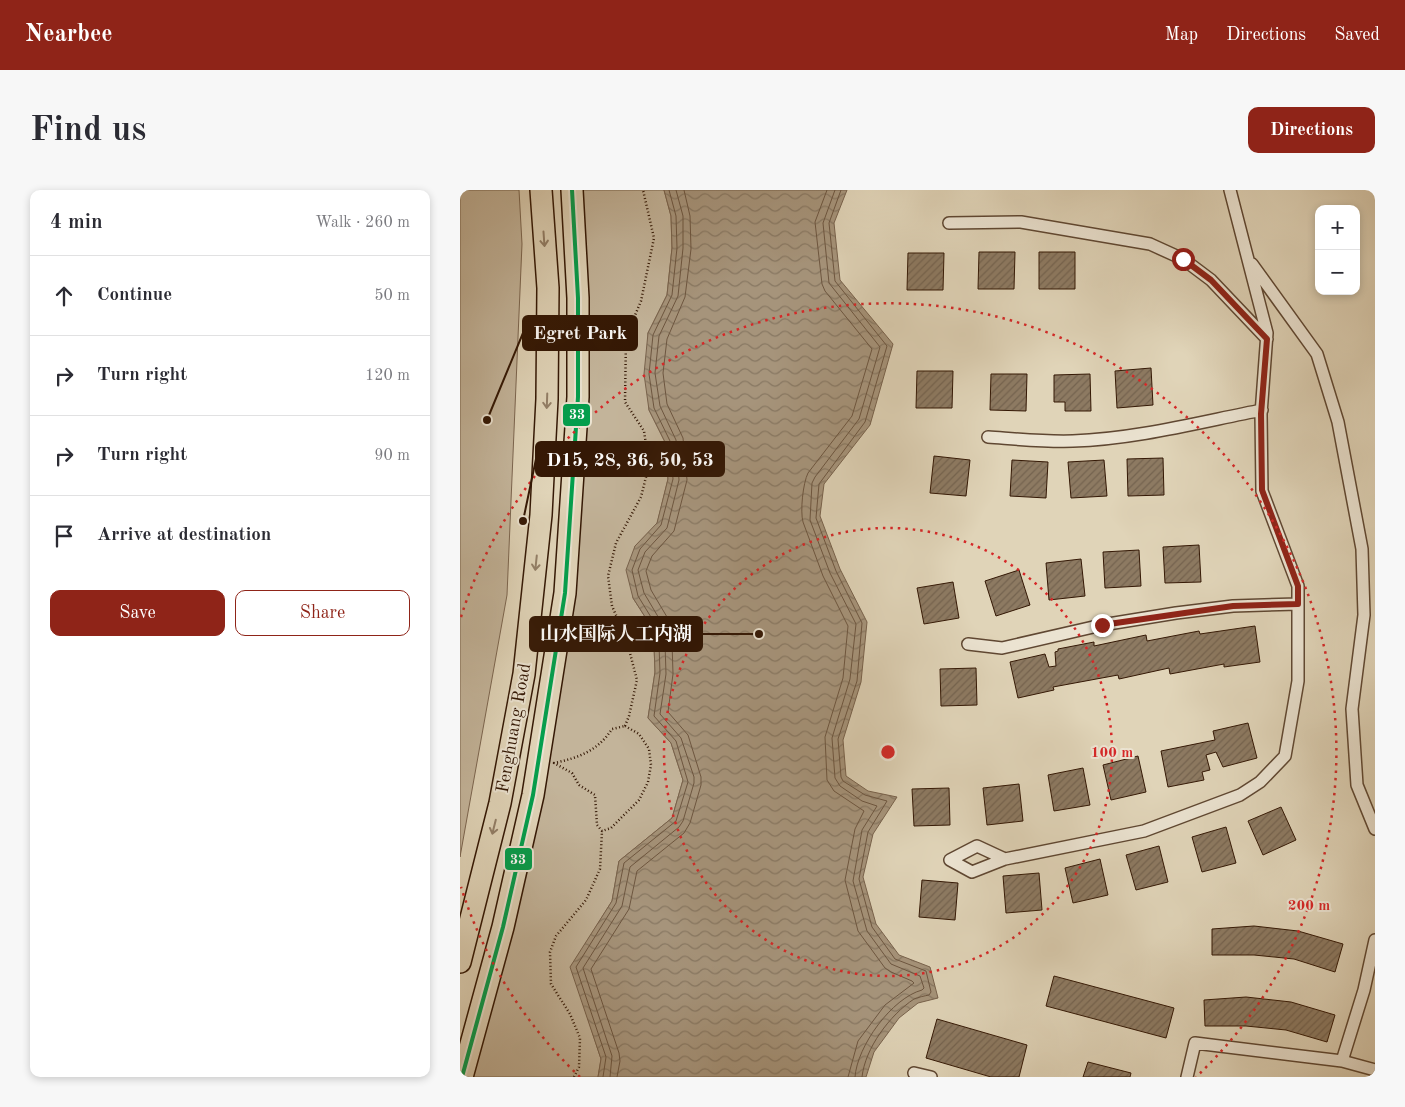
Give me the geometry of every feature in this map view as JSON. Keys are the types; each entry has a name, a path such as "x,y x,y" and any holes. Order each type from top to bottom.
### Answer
{"highway":[{"name":"Fenghuang Road","path":"460,962 500,803 522,683 541,515 548,399 548,288 541,190"},
{"name":"Fenghuang Road","path":"462,1077 503,928 531,804 565,593 578,397 578,298 572,190"}],"street":[{"path":"1005,859 1144,831 1240,795 1260,782 1285,756 1298,681 1298,586 1262,490 1262,410 1267,333 1230,190"},
{"path":"949,223 1021,222 1150,244 1183,259 1211,280 1267,339"},
{"path":"1248,259 1317,354 1338,422 1362,549 1364,615 1352,709 1357,785 1375,828"},
{"path":"988,436 1073,441 1138,434 1262,410"},
{"path":"968,644 1002,648 1052,635 1176,613 1233,606 1298,604"},
{"path":"1342,1061 1364,990 1375,940"},
{"path":"1187,1077 1195,1044 1342,1061 1375,1070"},
{"path":"914,1073 931,1077"}],"path":[{"path":"625,726 637,680 626,638 612,606 608,576 616,543 642,498 649,465 644,431 625,402 626,337 642,301 654,238 643,190"},
{"path":"574,1077 579,1067 580,1038 570,1014 550,984 550,952 556,936 586,900 600,869 602,831 597,825 595,795 579,785 572,773 554,763 576,759 604,740 612,730 625,726 639,734 649,749 651,765 648,782 639,800 611,828 602,831"}],"shaded area":[{"path":"460,190 519,190 522,244 507,595 460,857"},
{"path":"583,190 664,190 671,216 672,248 667,295 648,333 649,410 665,442 668,479 657,524 635,546 633,598 649,623 654,645 655,672 648,718 671,743 683,780 672,818 619,861 612,901 571,967 601,1059 598,1077 470,1077 547,762 587,296"}],"water":[{"path":"664,190 847,190 834,223 840,280 893,344 870,425 824,484 820,516 840,569 867,622 861,682 843,740 846,776 868,791 897,797 873,834 863,877 876,924 899,955 930,967 938,998 918,1003 899,1018 874,1052 866,1077 598,1077 601,1059 570,967 612,901 619,861 672,818 683,780 671,743 648,718 655,672 654,645 649,623 633,598 626,570 635,546 657,523 668,479 665,442 649,410 644,374 648,333 667,295 672,248 671,216"}],"building":[{"path":"979,252 1015,252 1014,289 978,289"},
{"path":"1039,252 1075,252 1075,289 1039,289"},
{"path":"908,253 944,253 943,290 907,290"},
{"path":"1151,368 1153,405 1117,408 1115,371"},
{"path":"917,371 953,371 952,408 916,408"},
{"path":"991,374 1027,374 1026,411 990,410"},
{"path":"1090,374 1091,411 1065,411 1065,402 1054,402 1054,375"},
{"path":"934,456 970,460 966,496 930,493"},
{"path":"1163,458 1164,495 1128,496 1127,459"},
{"path":"1012,460 1048,462 1046,498 1010,496"},
{"path":"1104,460 1107,496 1071,498 1068,462"},
{"path":"1199,545 1201,582 1165,583 1163,547"},
{"path":"1139,550 1141,586 1105,588 1103,552"},
{"path":"1081,559 1085,596 1049,600 1046,563"},
{"path":"1019,570 1030,605 996,616 985,581"},
{"path":"953,582 959,618 924,624 917,588"},
{"path":"1255,626 1260,662 1224,667 1224,664 1170,674 1169,668 1119,679 1118,675 1053,687 1054,690 1018,698 1010,662 1045,654 1049,667 1056,666 1055,652 1058,649 1094,642 1094,646 1146,635 1147,641 1199,631 1200,634"},
{"path":"976,668 977,705 941,706 940,669"},
{"path":"1248,723 1257,758 1223,767 1216,752 1206,755 1210,770 1202,772 1204,780 1168,787 1161,751 1215,740 1213,731"},
{"path":"1138,756 1146,792 1111,800 1103,765"},
{"path":"1083,768 1090,805 1054,811 1048,775"},
{"path":"1019,784 1023,821 987,825 983,788"},
{"path":"949,788 950,825 914,826 912,789"},
{"path":"1281,807 1296,840 1263,855 1248,821"},
{"path":"1226,827 1236,863 1202,872 1192,837"},
{"path":"1159,846 1168,882 1136,890 1126,855"},
{"path":"1100,859 1108,895 1073,903 1065,868"},
{"path":"1039,873 1042,910 1006,913 1003,876"},
{"path":"922,880 958,883 955,920 919,917"},
{"path":"1254,926 1298,931 1343,944 1335,972 1294,959 1254,955 1212,955 1212,929"},
{"path":"1054,976 1174,1008 1166,1038 1046,1006"},
{"path":"1246,997 1291,1002 1335,1015 1327,1042 1286,1030 1246,1026 1205,1026 1204,1000"},
{"path":"937,1019 1027,1045 1019,1077 991,1077 926,1058"},
{"path":"1088,1062 1131,1073 1130,1077 1083,1077"}],"transit line":[{"name":"33","path":"462,1077 503,927 533,795 565,593 578,397 578,298 572,190"}],"place":[{"name":"Egret Park","path":"487,420"},
{"name":"D15, 28, 36, 50, 53","path":"523,521"},
{"name":"山水国际人工内湖","path":"759,634"}],"route":[{"path":"1102,625 1233,606 1298,604 1298,586 1262,490 1261,414 1267,339 1211,280 1183,259"}]}
